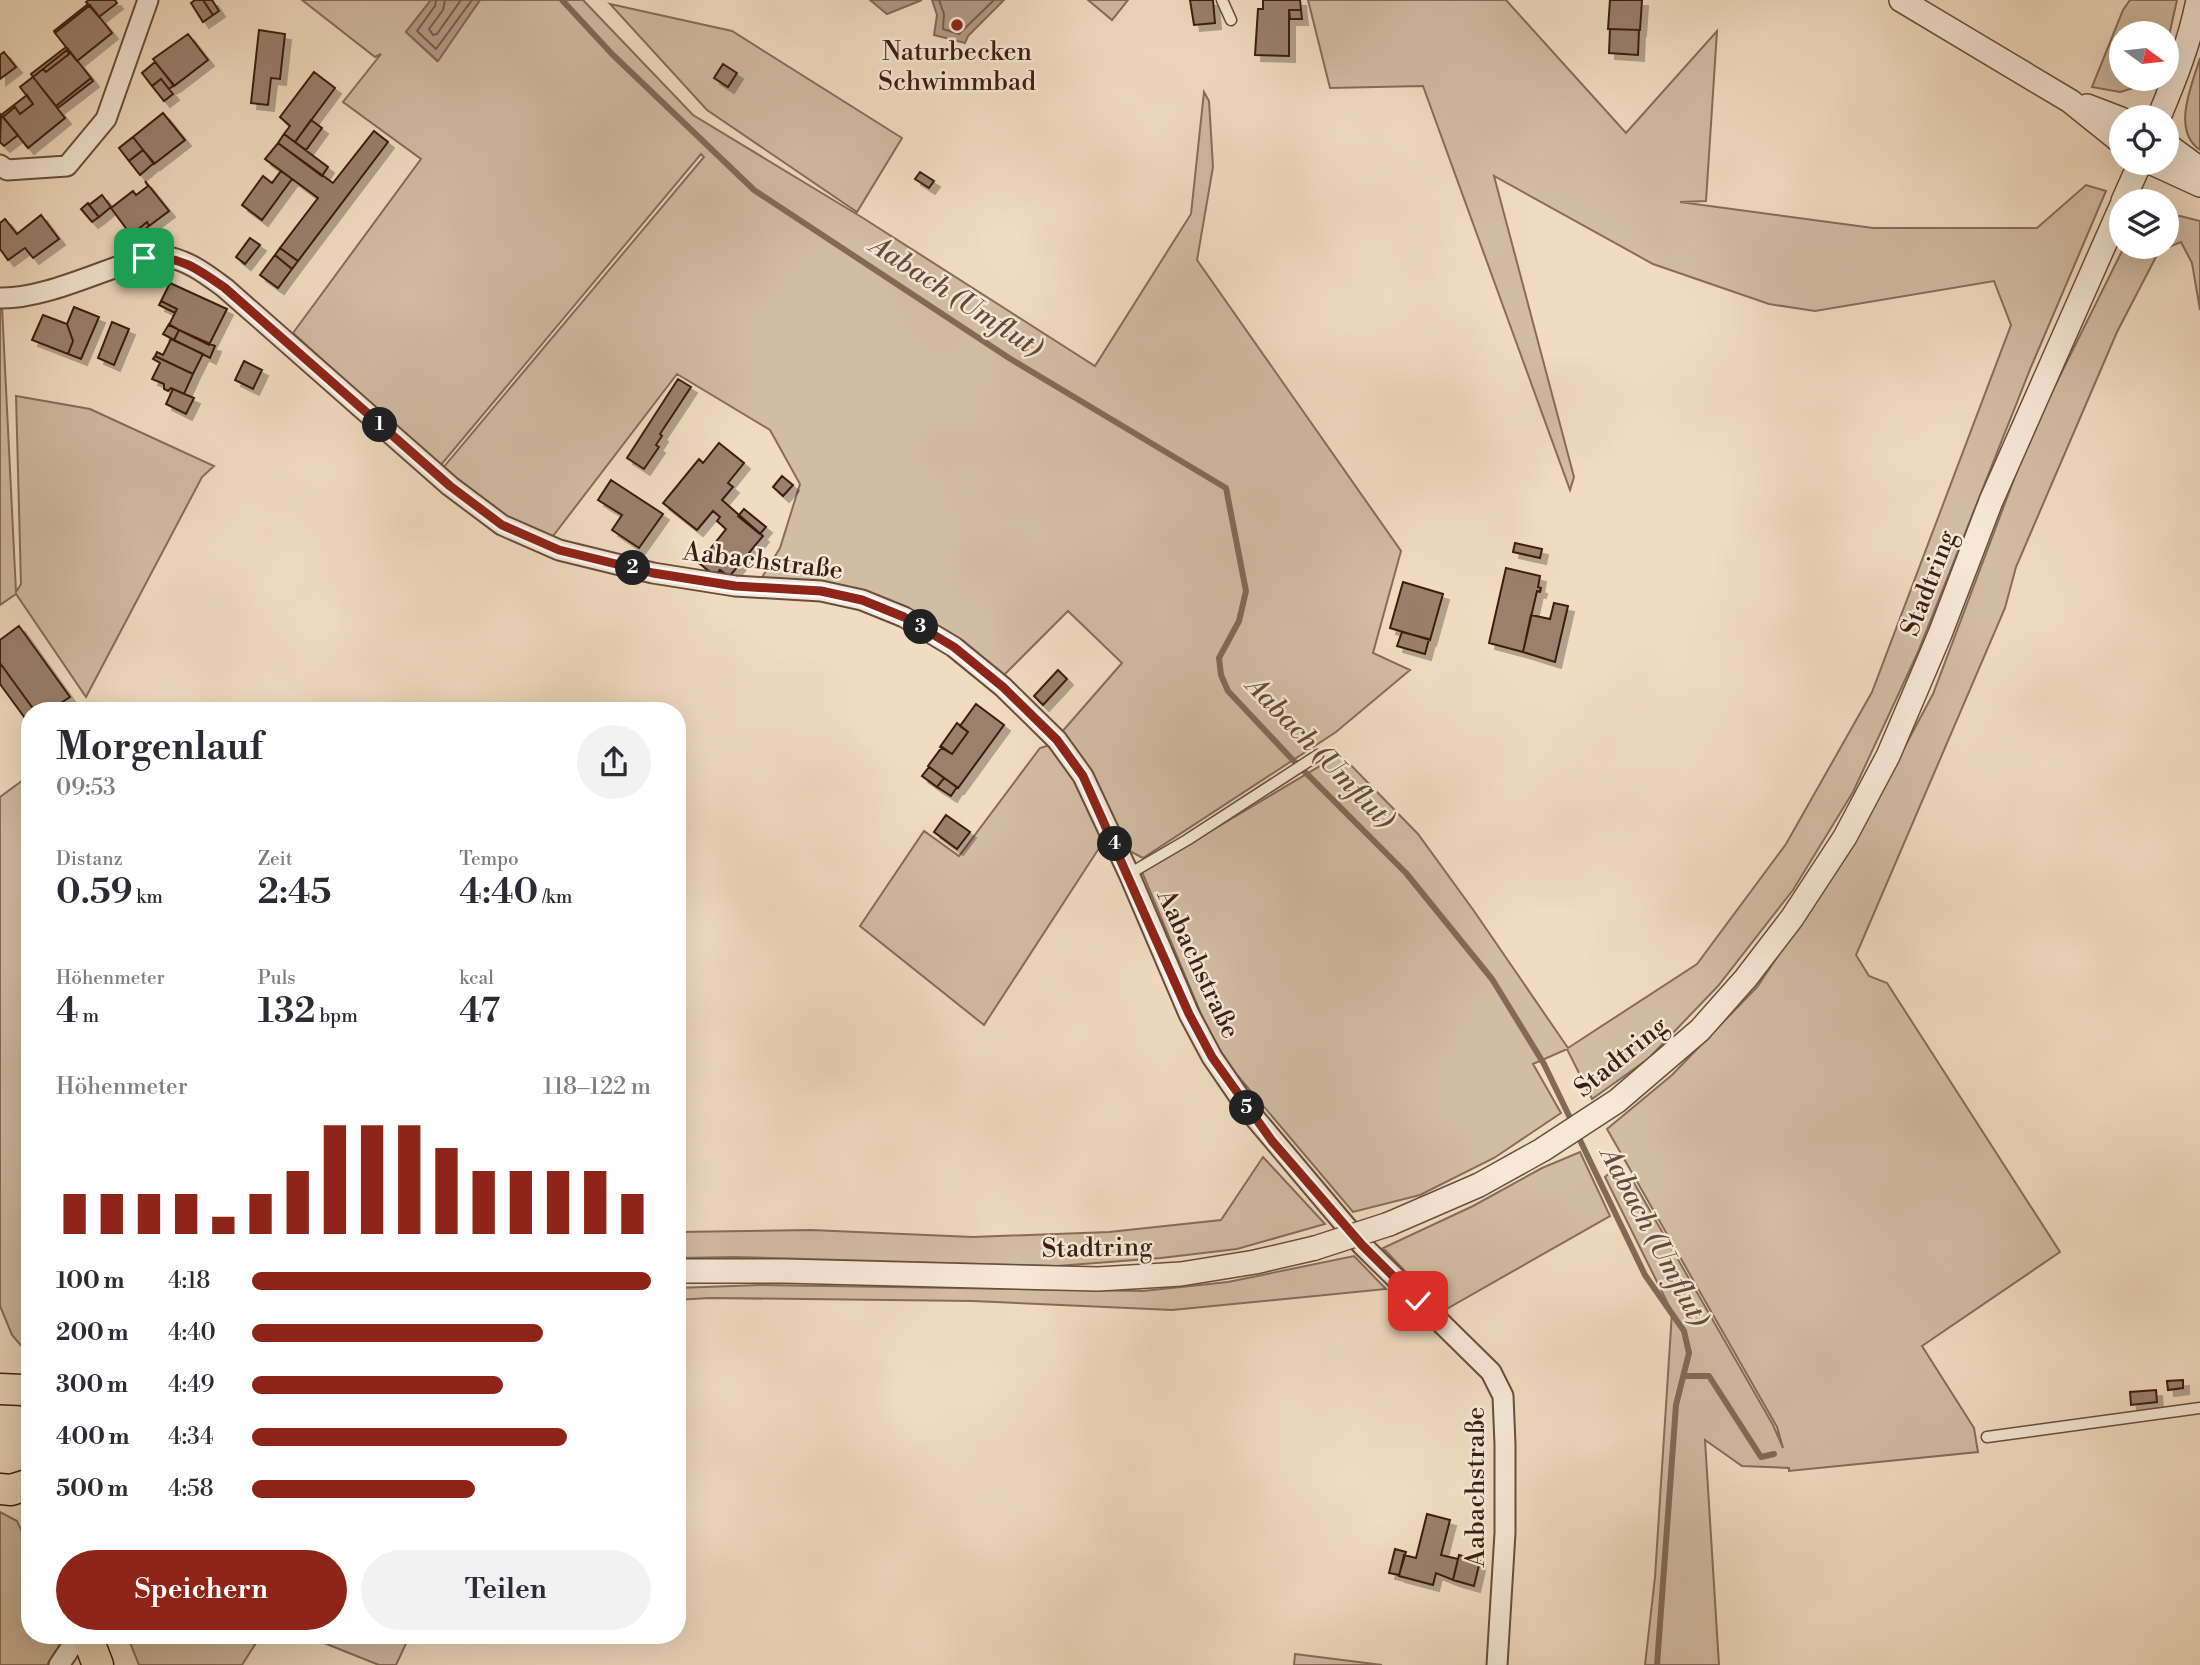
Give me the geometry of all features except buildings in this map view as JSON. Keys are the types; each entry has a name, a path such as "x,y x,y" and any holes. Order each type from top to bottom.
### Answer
{"main road":[{"path":"90,1644 98,1665"}],"street":[{"path":"0,165 7,170 67,166 106,118 148,0"},
{"path":"1901,0 2070,101 2109,132"},
{"path":"2164,105 2194,21 2198,0"},
{"path":"2070,101 2109,115"},
{"path":"2179,154 2200,169"},
{"path":"2178,175 2200,185"},
{"name":"Stadtring","path":"686,1271 1098,1279 1193,1272 1255,1262 1315,1248 1390,1224 1479,1185 1542,1150 1617,1101 1700,1030 1745,978 1792,918 1845,837 1888,756 1940,634 1991,501 2109,234"},
{"name":"Aabachstraße","path":"0,298 38,293 144,258 162,256 193,266 225,288 450,486 502,525 559,550 653,573 735,586 821,591 862,600 904,617 954,647 1003,687 1057,740 1083,776 1129,874 1189,1014 1212,1057 1249,1111 1362,1245 1491,1371 1503,1396 1505,1533 1497,1665"},
{"path":"59,1665 73,1644"}],"lane":[{"path":"1222,0 1231,20"},
{"path":"1129,874 1314,758"},
{"path":"1987,1437 2200,1409"}],"shaded area":[{"path":"302,0 431,0 406,32 437,61 480,0 583,0 693,115 863,218 1095,366 1191,214 1204,92 1209,101 1213,167 1197,260 1401,551 1373,653 1410,670 1336,732 1143,858 1124,848 1061,733 1122,663 1068,611 1002,677 883,601 758,584 780,548 800,484 770,430 677,374 550,540 491,509 442,469 704,157 701,154 440,466 293,333 421,159 343,102 381,54 375,57"},
{"path":"1088,0 1128,0 1112,20"},
{"path":"1308,0 1506,0 1626,133 1717,31 1706,201 1680,202 1873,228 2037,228 2086,185 2106,191 2031,367 1918,652 1853,792 1793,890 1718,986 1648,1059 1592,1099 1567,1049 1533,1064 1561,1113 1494,1158 1420,1195 1353,1212 1216,1050 1142,872 1340,754 1418,834 1568,1048 1697,964 1786,844 1872,692 2011,325 1994,281 1815,311 1769,304 1653,264 1494,176 1574,477 1570,490 1423,86 1330,88"},
{"path":"2130,0 2177,0 2172,21 2119,21"},
{"path":"610,4 732,31 902,138 857,212 707,110"},
{"path":"2109,45 2109,90 2092,87"},
{"path":"2200,58 2200,150 2191,141 2185,119"},
{"path":"2179,216 2200,221 2200,310 2192,263 2181,242 2179,243"},
{"path":"2118,259 2155,259 2117,332 2016,567 2005,608 1856,955 1869,976 1887,983 2060,1252 1922,1346 1974,1428 1978,1452 1789,1471 1789,1468 1742,1466 1705,1440 1719,1665 1645,1665 1655,1577 1672,1312 1605,1177 1613,1170 1633,1181 1773,1425 1783,1448 1777,1427 1607,1129 1672,1075 1757,987 1850,849 1933,694 2031,434"},
{"path":"0,306 16,592 21,584 16,396 90,409 214,466 202,477 86,697 16,594 0,605"},
{"path":"1050,745 1069,768 1105,839 984,1025 860,926 924,831 959,856 1040,748"},
{"path":"21,782 21,1346 12,1335 0,1306 0,797"},
{"path":"1580,1152 1610,1216 1443,1311 1383,1248 1473,1206 1542,1168"},
{"path":"1263,1157 1325,1224 1237,1249 1057,1266 686,1258 686,1232 811,1230 973,1237 1109,1232 1221,1220"},
{"path":"1354,1256 1386,1289 1172,1310 973,1301 686,1299 686,1288 760,1285 1143,1291 1228,1282"},
{"path":"0,1512 17,1521 21,1530 21,1644 60,1644 47,1665 0,1665"},
{"path":"131,1644 255,1644 242,1665 139,1665"},
{"path":"326,1644 406,1644 396,1665 379,1665"},
{"path":"1295,1654 1382,1665 1294,1665"}],"water":[{"path":"431,0 480,0 438,61 406,32"},
{"name":"Naturbecken Schwimmbad","path":"870,0 922,0 887,14"},
{"name":"Naturbecken Schwimmbad","path":"932,0 1004,0 968,36 965,43 934,35 937,15"}],"waterway":[{"name":"Aabach (Umflut)","path":"562,0 612,54 754,190 1009,358 1226,488 1246,591 1239,621 1219,658 1221,675 1228,691 1406,873 1492,979 1544,1064 1573,1124"},
{"name":"Aabach (Umflut)","path":"1577,1134 1645,1275 1684,1331 1689,1353 1676,1405 1657,1665"},
{"path":"1684,1376 1709,1376 1761,1457 1774,1454"}],"place":[{"name":"Naturbecken Schwimmbad","path":"957,25"}],"route":[{"path":"144,258 162,256 193,266 225,288 450,486 502,525 559,550 653,573 735,586 821,591 862,600 904,617 954,647 1003,687 1057,740 1083,776 1129,874 1189,1014 1212,1057 1272,1141 1362,1245 1418,1301"}]}
